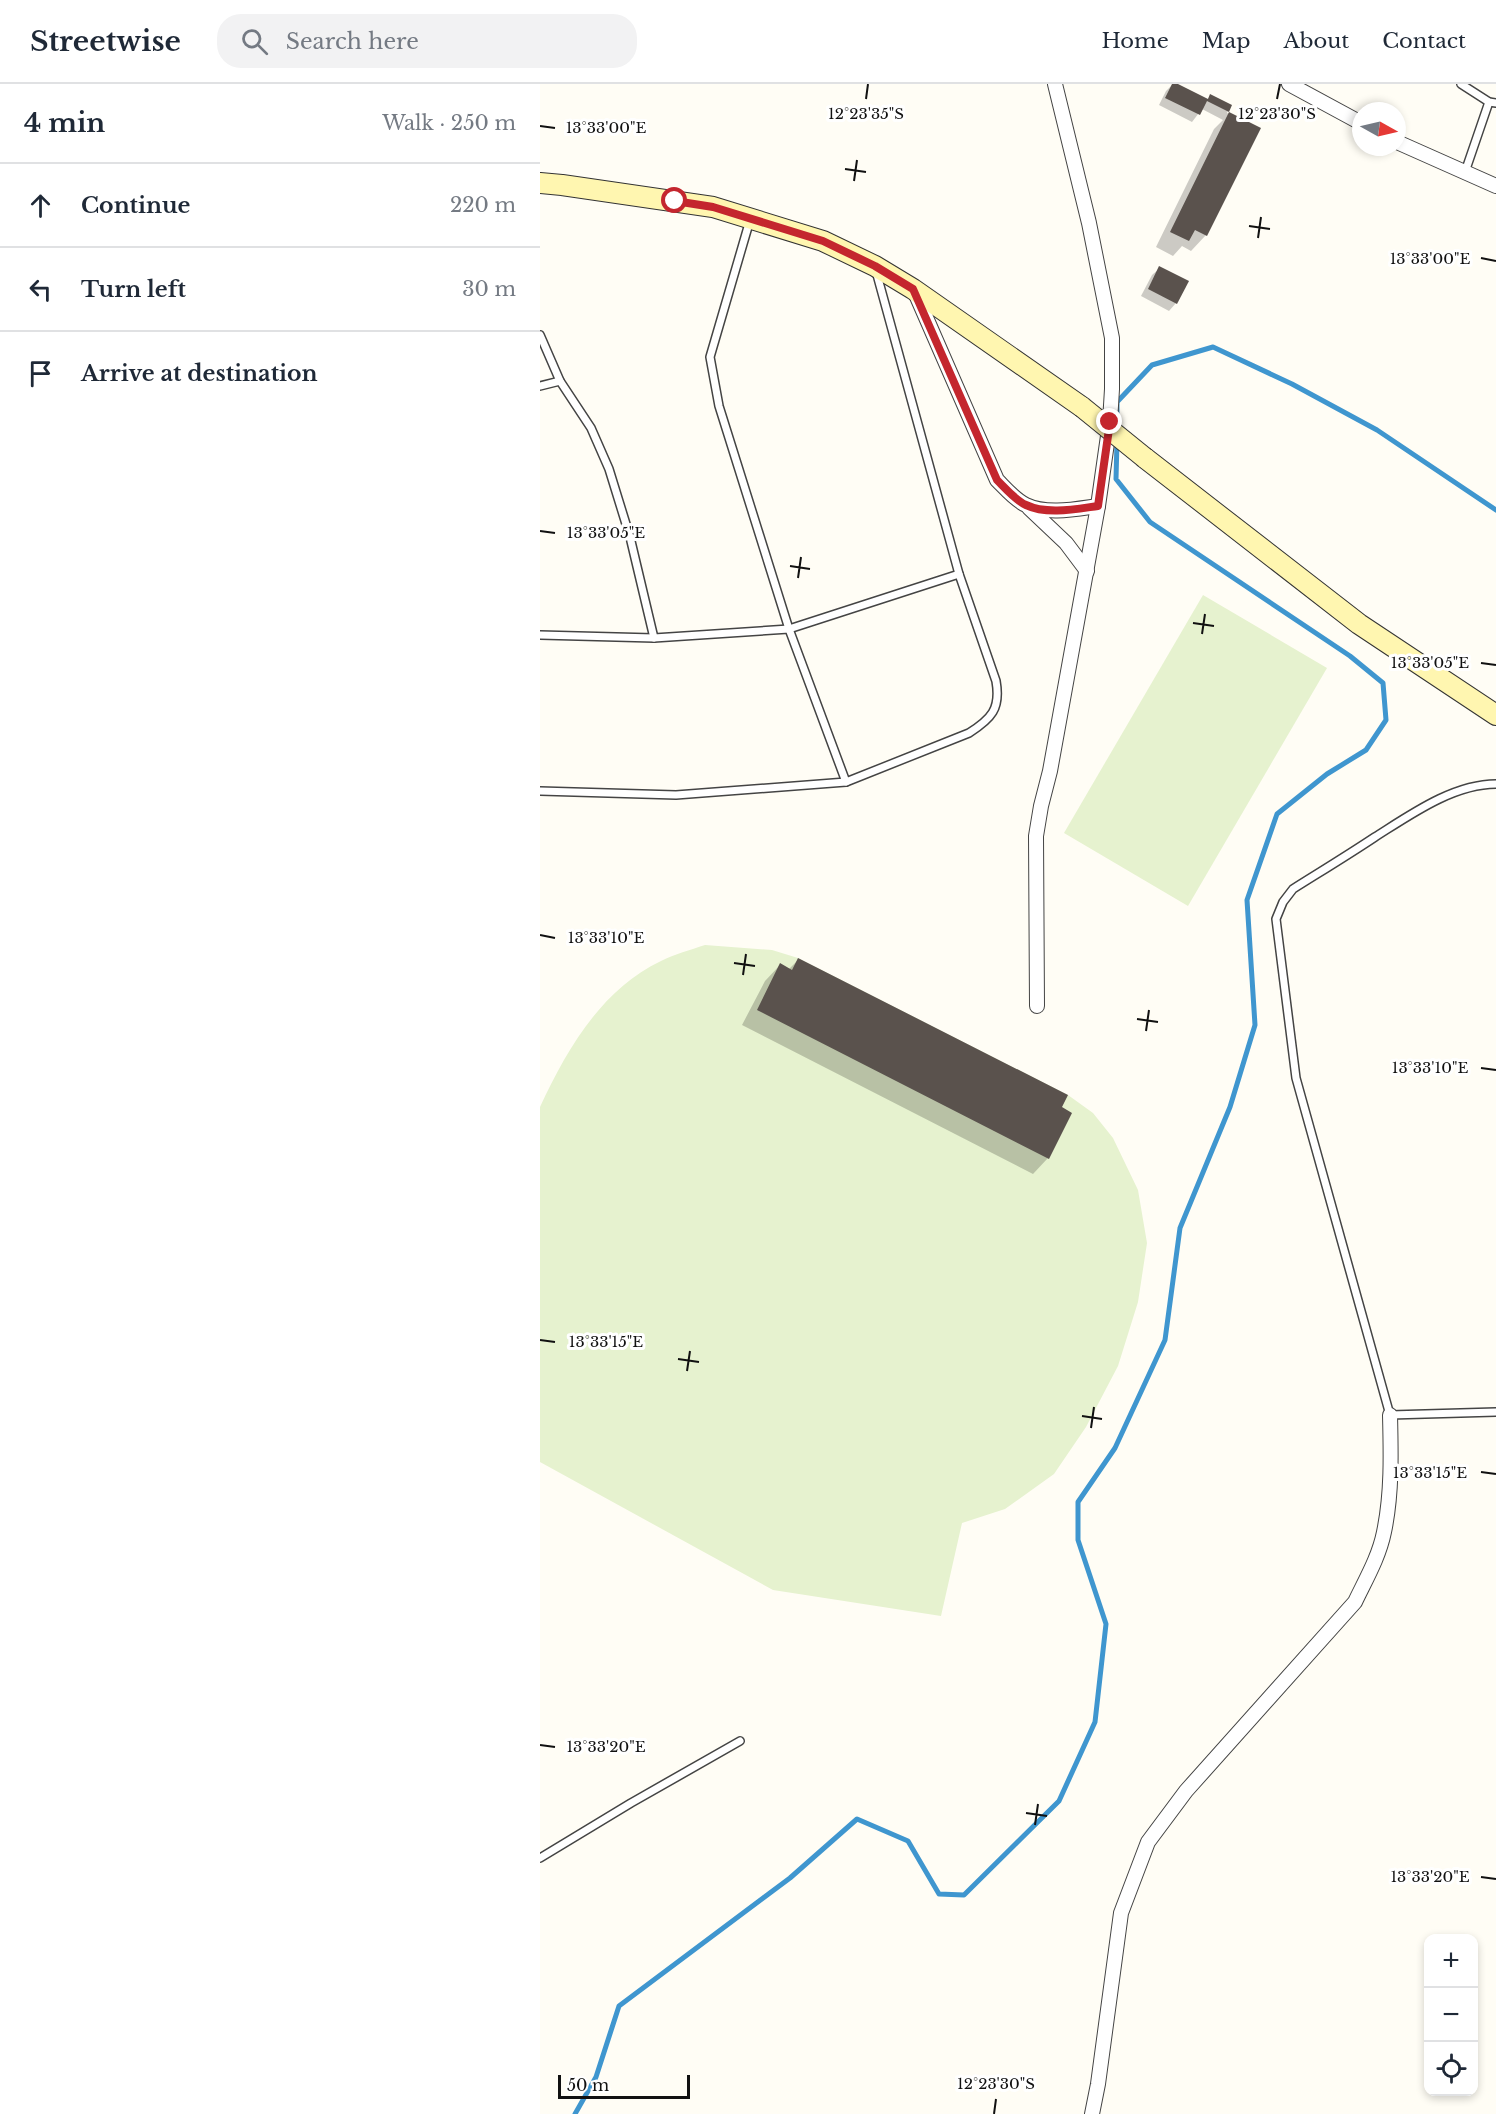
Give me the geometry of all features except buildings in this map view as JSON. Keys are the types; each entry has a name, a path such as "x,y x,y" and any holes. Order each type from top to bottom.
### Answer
{"street":[{"path":"1037,1006 1036,836 1098,506 1110,422 1112,338 1089,223 1055,84"},
{"path":"1289,84 1352,118"},
{"path":"1406,146 1496,186"},
{"path":"540,183 713,207 823,241 875,266 913,289 1082,407 1359,624 1496,715"},
{"path":"913,289 997,480 1014,498 1028,506 1066,543 1087,571"},
{"path":"1028,506 1067,510 1098,506"},
{"path":"1092,2114 1121,1913 1148,1842 1186,1791 1355,1602 1374,1564 1384,1534 1391,1457 1390,1415"}],"lane":[{"path":"1461,84 1492,102 1465,172"},
{"path":"751,218 710,357 719,406 789,629 846,782"},
{"path":"540,791 676,795 846,782 969,733 986,722 996,706 998,693 996,681 959,574 875,266"},
{"path":"540,335 560,381 591,428 609,468 630,537 654,638"},
{"path":"540,386 560,381"},
{"path":"540,635 654,638 789,629 959,574"},
{"path":"1496,784 1448,795 1420,809 1293,889 1283,902 1276,919 1296,1078 1390,1415 1496,1412"},
{"path":"540,1858 740,1741"}],"green space":[{"path":"1203,595 1327,668 1188,906 1064,833"},
{"path":"705,945 772,950 798,958 1068,1095 1093,1113 1113,1138 1138,1190 1147,1243 1138,1302 1118,1366 1086,1427 1054,1474 1005,1509 962,1523 941,1616 773,1590 540,1462 540,1107 574,1043 603,1005 640,973 666,959"}],"waterway":[{"path":"1117,429 1117,402 1152,365 1213,347 1292,384 1377,430 1496,510"},
{"path":"575,2114 596,2077 619,2006 790,1878 857,1819 908,1841 939,1894 964,1895 1059,1801 1095,1722 1106,1624 1078,1540 1078,1502 1115,1448 1165,1340 1180,1228 1230,1107 1255,1025 1247,900 1277,814 1327,774 1366,750 1386,720 1383,683 1350,656 1150,522 1116,479 1117,441"}],"route":[{"path":"675,201 713,207 823,241 875,266 913,289 997,480 1014,498 1028,506 1067,510 1098,506 1110,422"}]}
